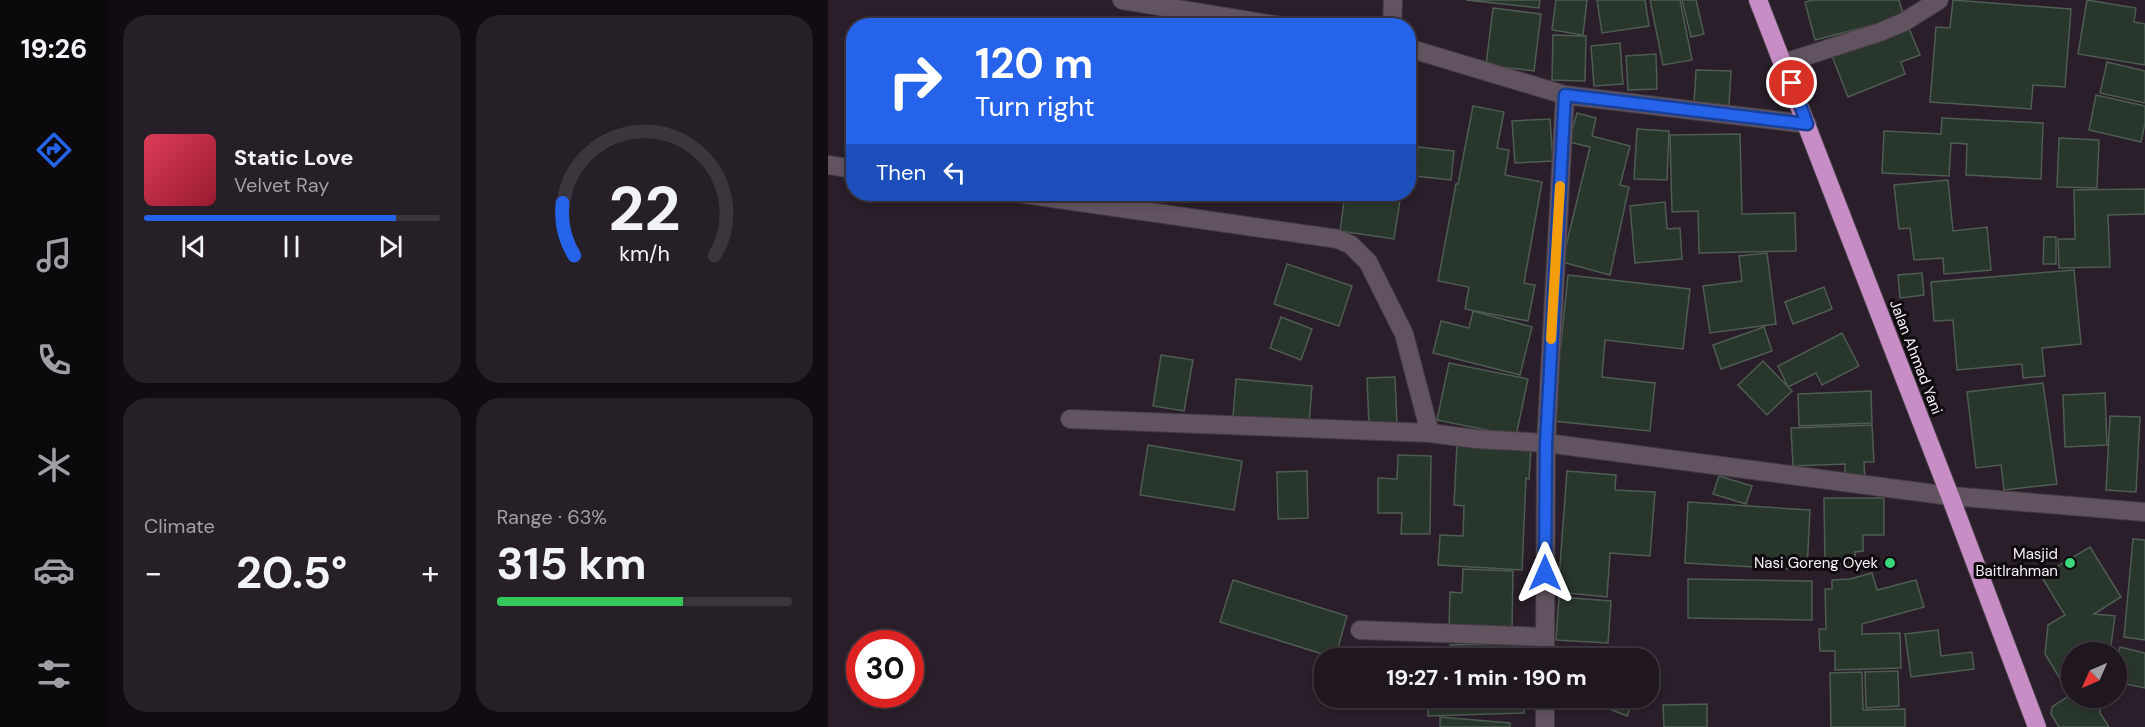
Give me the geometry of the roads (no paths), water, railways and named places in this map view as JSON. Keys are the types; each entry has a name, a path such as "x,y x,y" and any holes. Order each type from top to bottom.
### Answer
{"highway":[{"name":"Jalan Ahmad Yani","path":"1758,0 2037,727"}],"street":[{"path":"1122,0 1232,18"},
{"path":"1393,18 1394,0"},
{"path":"1784,63 1880,32 1904,22 1939,0"},
{"path":"1416,50 1565,95 1807,124"},
{"path":"1545,648 1546,443 1565,95"},
{"path":"828,165 846,168"},
{"path":"1073,201 1338,239 1351,245 1368,262 1404,334 1430,433"},
{"path":"1070,419 1430,433 1476,439 1546,443 1950,496 2145,512"},
{"path":"1360,630 1545,637"},
{"path":"1545,708 1545,727"}],"place":[{"name":"Nasi Goreng Oyek","path":"1890,563"},
{"name":"Masjid Baitlrahman","path":"2070,563"}]}
